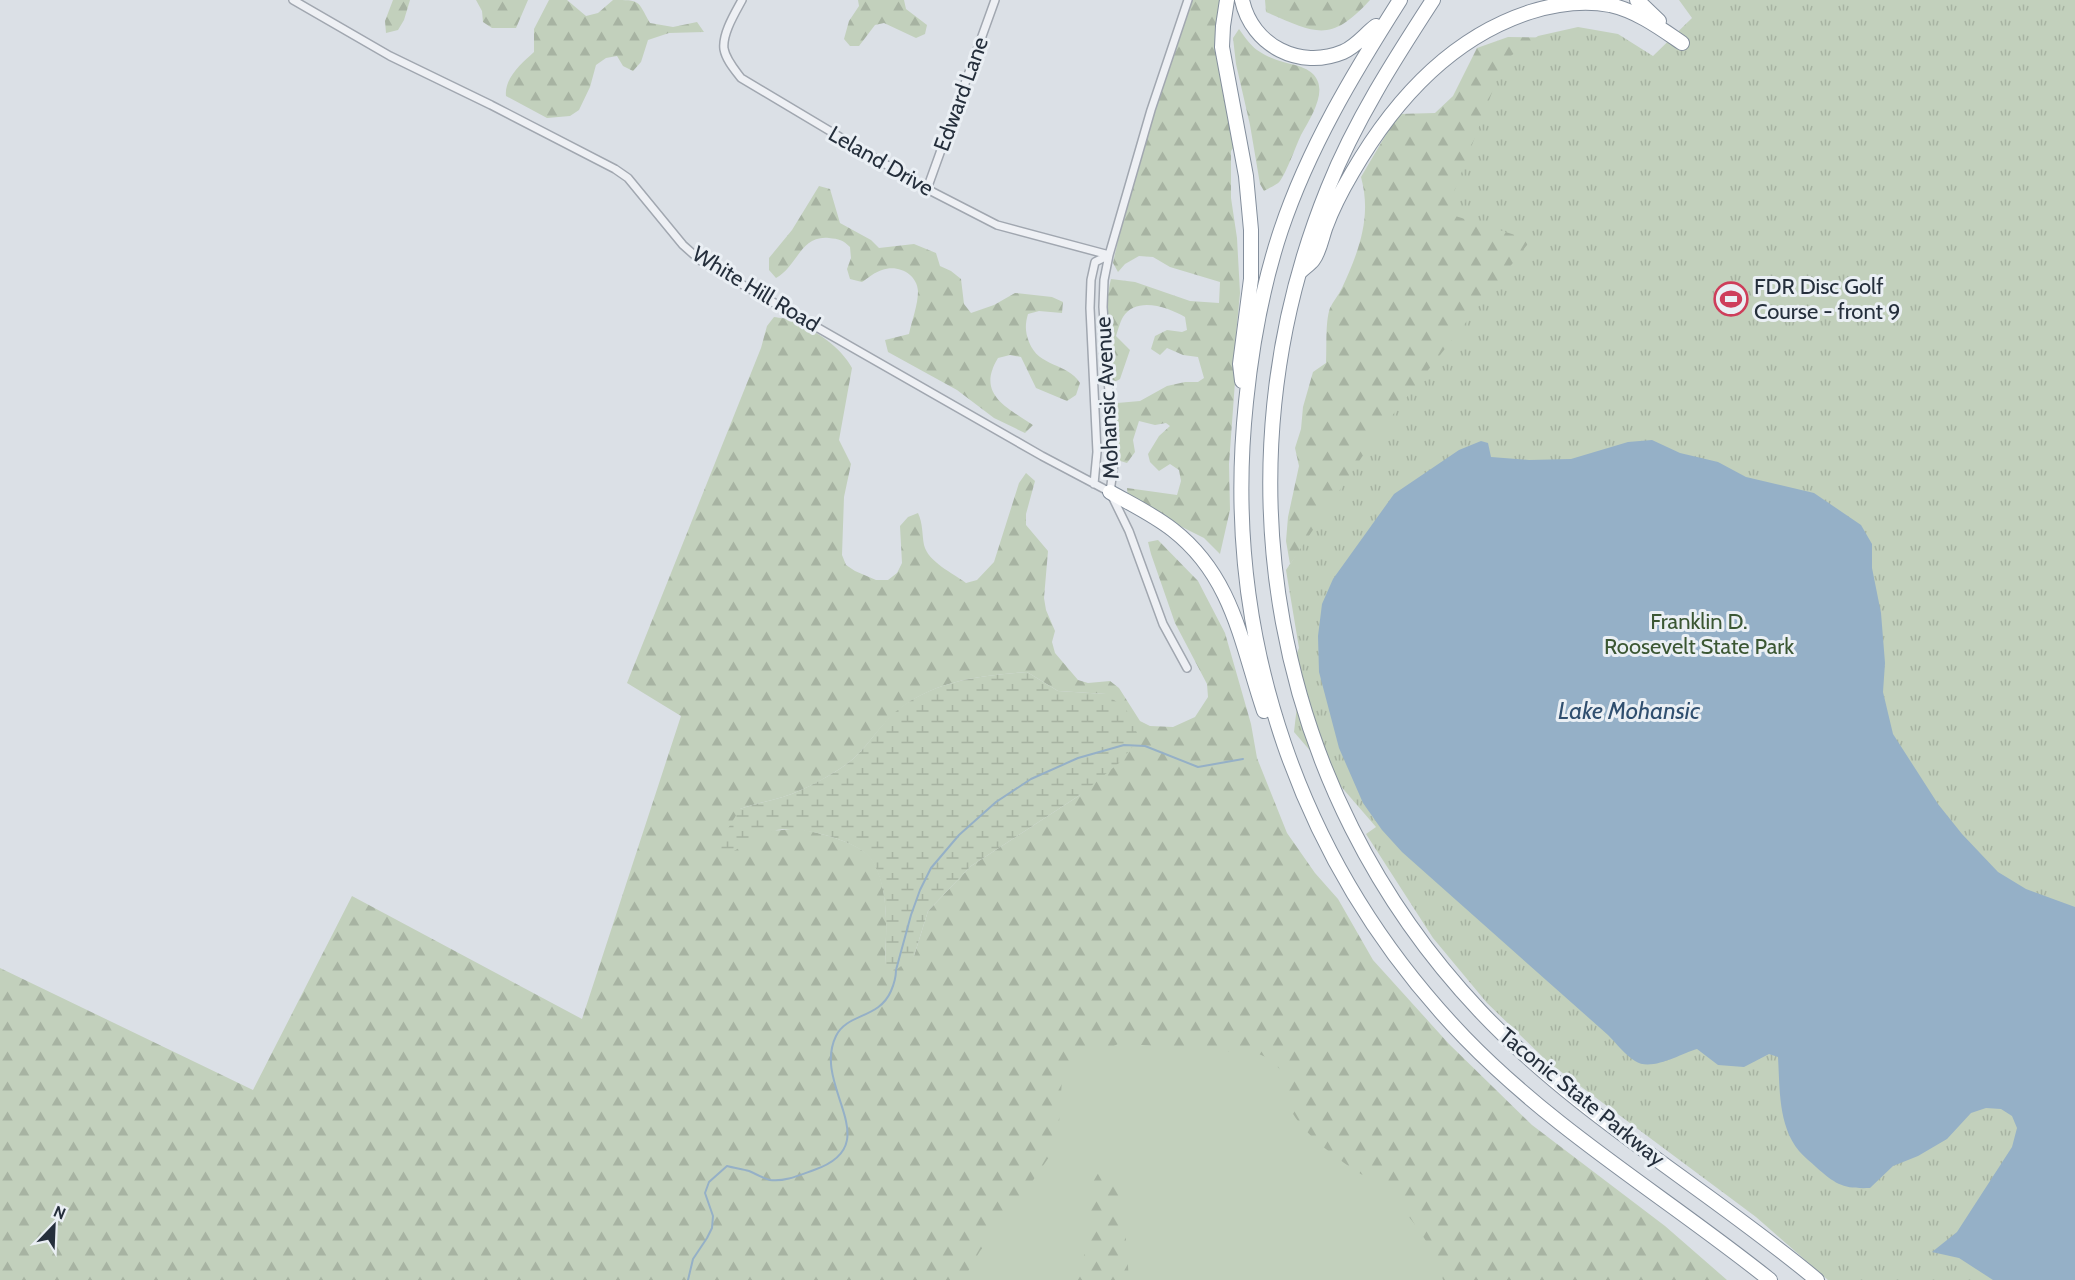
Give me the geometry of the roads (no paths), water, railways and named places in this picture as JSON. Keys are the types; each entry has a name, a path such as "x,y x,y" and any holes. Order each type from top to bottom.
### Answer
{"highway":[{"path":"1227,0 1222,26 1224,57 1245,168 1251,230 1251,279 1240,364 1247,395"},
{"path":"1242,0 1247,17 1258,34 1276,49 1298,57 1316,58 1342,52 1357,44 1368,32 1388,18"},
{"name":"Taconic State Parkway","path":"1400,0 1360,62 1330,116 1292,202 1272,261 1251,352 1241,451 1243,540 1249,602 1268,693 1298,782 1323,838 1369,918 1406,969 1467,1040 1510,1081 1558,1121 1770,1280"},
{"name":"Taconic State Parkway","path":"1433,0 1384,76 1355,129 1322,204 1300,272 1285,331 1272,422 1269,483 1274,565 1285,635 1305,714 1329,782 1355,838 1387,891 1422,942 1460,990 1503,1035 1573,1096 1764,1238 1816,1280"},
{"path":"1637,0 1682,43"},
{"path":"1652,0 1682,43"},
{"path":"1300,272 1313,260 1329,217 1359,160 1391,116 1437,65 1479,35 1539,9 1587,2 1609,4 1629,11 1682,43"},
{"path":"1110,492 1175,532 1199,555 1218,581 1236,620 1269,726 1298,782"}],"street":[{"name":"White Hill Road","path":"293,0 306,3 390,56 615,169 628,178 683,245 701,261 1110,492"},
{"name":"Leland Drive","path":"742,0 727,33 724,49 730,63 741,78 927,189 997,225 1109,255"},
{"name":"Edward Lane","path":"927,189 995,0"},
{"name":"Mohansic Avenue","path":"1186,668 1163,624 1129,531 1110,492 1114,464 1103,307 1104,280 1109,255 1151,110 1188,0"},
{"name":"Mohansic Avenue","path":"1094,484 1097,452 1090,294 1095,262 1109,255"}],"water":[{"name":"Lake Mohansic","path":"1652,440 1680,453 1718,462 1746,477 1814,493 1861,525 1872,544 1872,568 1881,613 1885,663 1883,692 1893,734 1938,804 1962,834 1998,872 2026,889 2075,907 2075,1280 1993,1280 1959,1258 1932,1252 1957,1232 2012,1147 2017,1128 2012,1116 2001,1109 1986,1108 1971,1113 1947,1139 1918,1156 1893,1166 1870,1188 1841,1185 1829,1178 1805,1157 1792,1141 1781,1106 1778,1057 1769,1054 1744,1067 1718,1065 1697,1049 1657,1063 1642,1064 1635,1061 1402,852 1382,830 1363,803 1339,748 1319,672 1318,636 1322,604 1333,579 1394,494 1459,450 1481,441 1488,443 1491,457 1529,460 1571,459 1628,442"}],"waterway":[{"path":"688,1280 693,1259 712,1228 713,1216 705,1193 709,1182 727,1166 749,1171 770,1180 787,1179 814,1170 835,1159 846,1145 847,1130 833,1075 831,1055 836,1036 848,1023 879,1007 886,1000 894,983 911,915 920,890 931,868 959,835 996,802 1031,779 1078,758 1124,745 1145,746 1198,767 1243,759"}],"place":[{"name":"FDR Disc Golf Course - front 9","path":"1731,299"}],"park label":[{"name":"Franklin D. Roosevelt State Park","path":"1699,634"}]}
